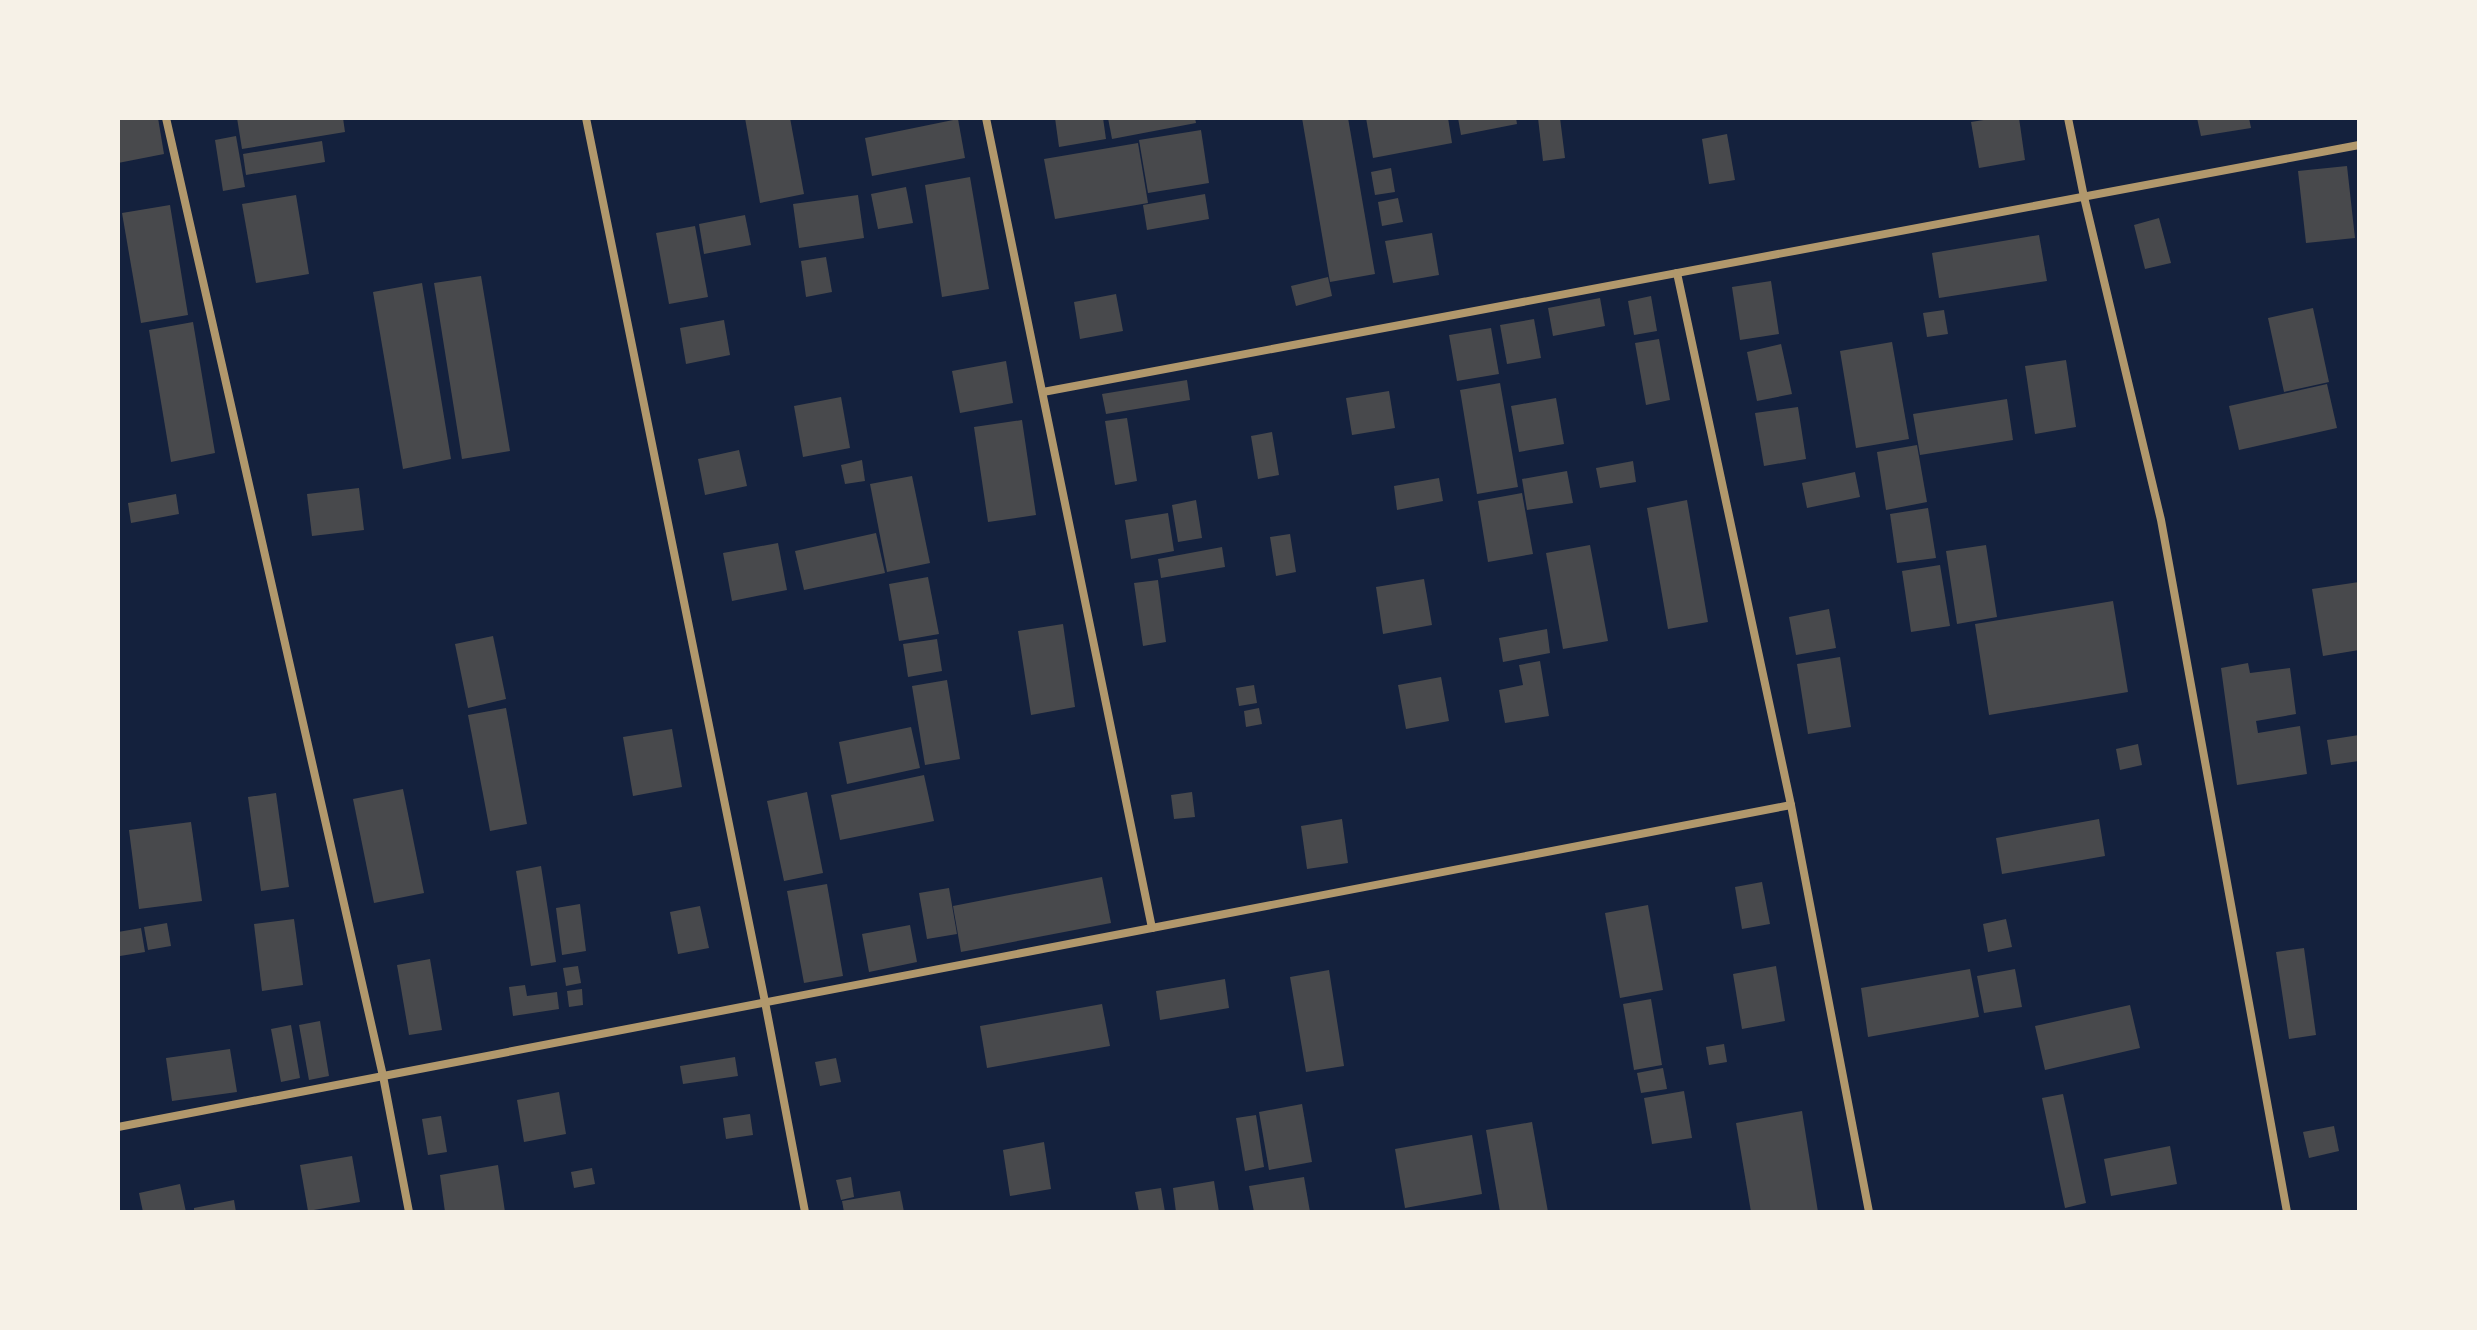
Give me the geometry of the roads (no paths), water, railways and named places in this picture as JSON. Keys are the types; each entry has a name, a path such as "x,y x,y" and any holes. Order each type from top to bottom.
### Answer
{"street":[{"path":"166,118 383,1076 409,1212"},
{"path":"586,118 805,1212"},
{"path":"986,118 1152,928"},
{"path":"2068,118 2161,520 2287,1212"},
{"path":"1043,392 2359,145"},
{"path":"1677,273 1791,805 1869,1212"},
{"path":"118,1127 1791,805"}]}
